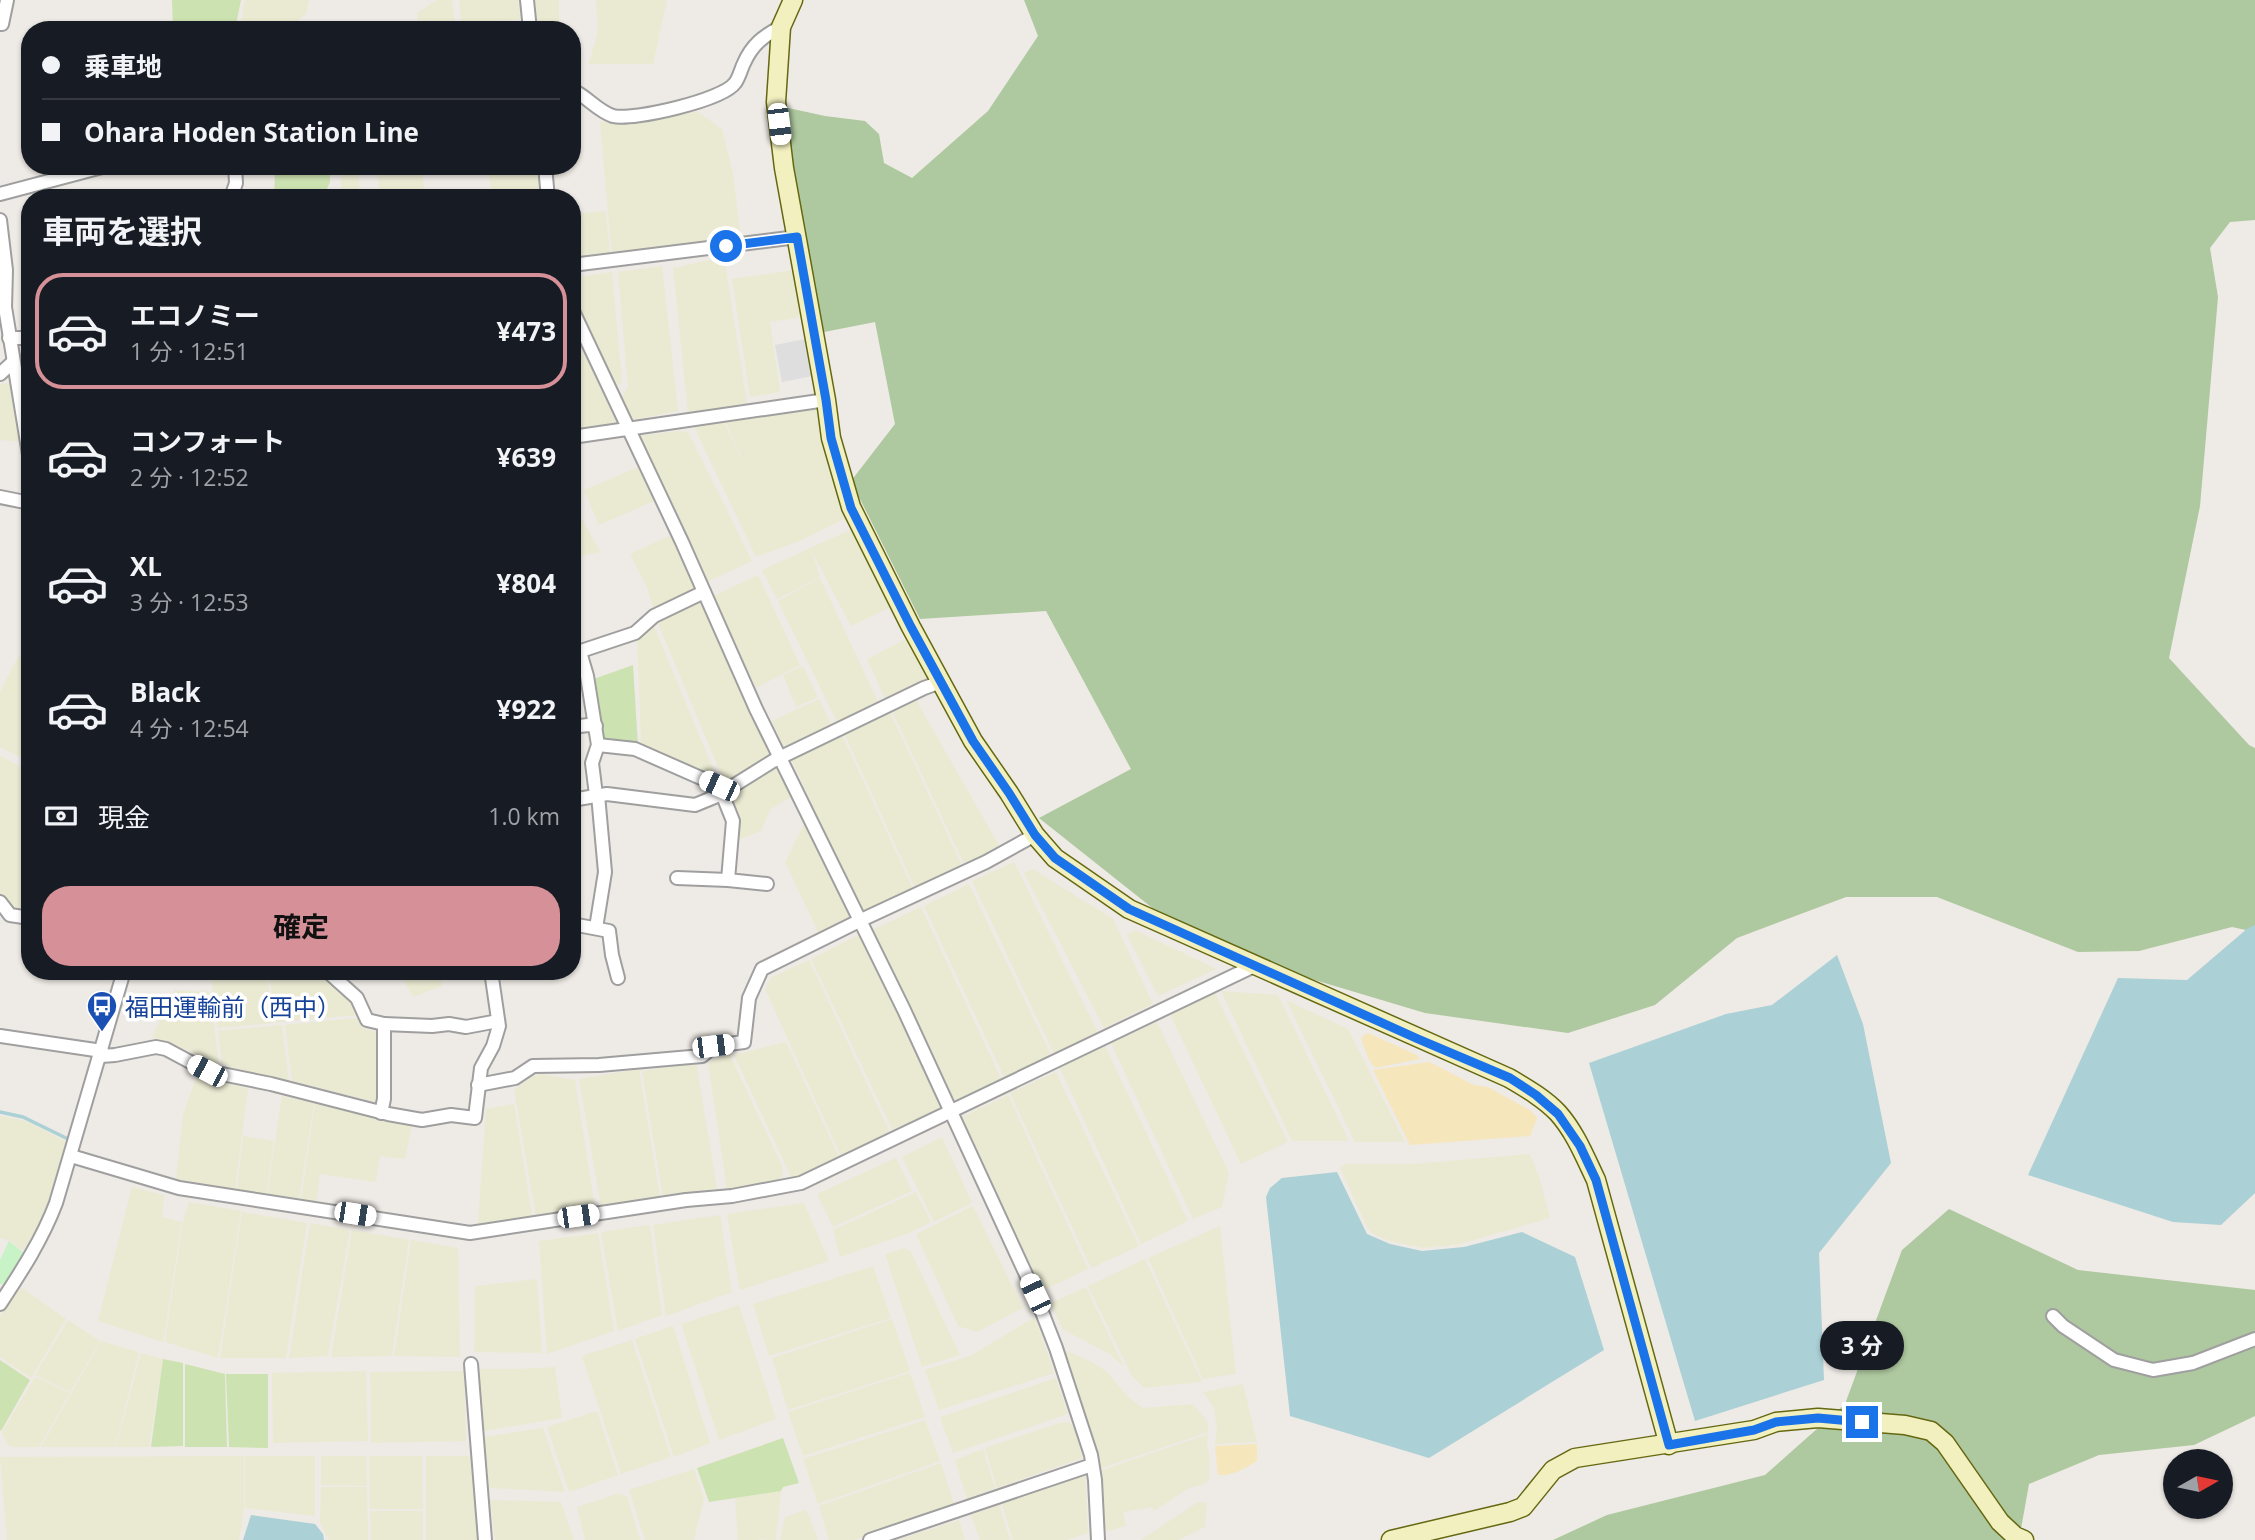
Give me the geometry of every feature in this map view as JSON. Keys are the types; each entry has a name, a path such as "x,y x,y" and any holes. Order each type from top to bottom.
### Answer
{"street":[{"path":"0,24 7,0"},
{"path":"527,0 529,21"},
{"path":"793,0 781,27 776,102 784,168 831,438 851,508 973,741 1035,835 1055,858 1129,909 1510,1078 1558,1114 1580,1146 1596,1180 1669,1445"},
{"path":"581,96 615,116 674,109 695,103 724,92 735,83 749,51 764,35 781,27"},
{"path":"0,194 72,175"},
{"path":"0,220 6,270 5,307 21,409"},
{"path":"581,264 797,237"},
{"path":"581,328 756,709 782,757 904,1010 1040,1305 1091,1455 1096,1480 1098,1540"},
{"path":"9,338 21,338"},
{"path":"0,373 13,362"},
{"path":"581,436 826,400"},
{"path":"0,497 21,501"},
{"path":"581,651 635,633 654,616 704,592"},
{"path":"581,663 587,676 598,745 592,763 605,872 596,928"},
{"path":"581,798 620,794 695,804 722,793 782,757 941,682"},
{"path":"581,727 596,726"},
{"path":"598,745 635,749 719,786 733,821 728,880"},
{"path":"478,1085 515,1078 533,1066 599,1065 702,1056 713,1046 744,1042 748,998 762,969 998,856 1035,835"},
{"path":"677,878 767,884"},
{"path":"0,902 10,915 21,917"},
{"path":"581,926 609,931 618,978"},
{"path":"71,1156 179,1188 470,1233 685,1200 732,1196 801,1183 1256,965"},
{"path":"1,1300 46,1229 102,1054 122,980"},
{"path":"337,980 356,998 368,1020 384,1024 449,1024 466,1027 498,1021"},
{"path":"0,1036 116,1055 156,1047 166,1049 207,1071 271,1084 381,1113 422,1120 451,1115 475,1118 481,1068 493,1046 499,1026 492,980"},
{"path":"381,1113 384,1099 384,1024"},
{"path":"2053,1316 2063,1326 2114,1360 2153,1370 2193,1363 2255,1339"},
{"path":"471,1364 485,1540"},
{"path":"1391,1540 1523,1507 1553,1469 1575,1458 1754,1430 1776,1422 1818,1418 1905,1425 1931,1431 1945,1443 2000,1522 2018,1539"},
{"path":"870,1540 1092,1465"}],"green space":[{"path":"172,0 241,0 237,21 173,21"},
{"path":"245,0 309,0 306,14 298,21 242,21"},
{"path":"437,0 452,0 455,21 418,21 417,13"},
{"path":"459,0 518,0 521,19 461,21"},
{"path":"532,0 559,0 559,21 534,21"},
{"path":"596,0 667,0 653,64 589,64 598,31"},
{"path":"1024,0 2255,0 2255,220 2230,222 2210,248 2218,297 2200,506 2169,658 2249,745 2255,748 2255,932 2232,927 2139,951 2078,952 1937,897 1846,897 1737,938 1655,1005 1568,1033 1425,1013 1278,969 1165,918 1039,818 1131,769 1046,611 920,619 851,481 895,424 875,322 819,333 779,106 865,121 879,134 884,163 912,178 988,111 1038,36"},
{"path":"698,112 722,129 733,173 741,241 612,257 600,122 652,120"},
{"path":"275,175 330,175 327,189 274,189"},
{"path":"341,175 359,175 359,189 341,189"},
{"path":"378,175 422,175 425,189 379,189"},
{"path":"489,175 538,175 540,189 490,189"},
{"path":"606,211 610,257 581,261 581,213"},
{"path":"724,257 747,403 688,414 673,268"},
{"path":"662,266 678,411 631,420 621,399 628,387 618,272"},
{"path":"794,270 801,317 770,322 780,392 750,397 732,279"},
{"path":"612,272 622,382 616,389 581,317 581,277"},
{"path":"581,345 618,426 581,431"},
{"path":"11,383 21,442 0,440 0,384"},
{"path":"817,406 828,457 848,517 802,540 756,557 694,427 723,421 750,475 724,419"},
{"path":"688,432 752,561 707,582 638,436"},
{"path":"638,467 654,501 599,525 584,490"},
{"path":"583,520 600,552 581,556"},
{"path":"852,529 893,606 851,626 812,552 820,577 777,599 762,570"},
{"path":"671,535 697,588 654,609 646,585 630,554"},
{"path":"758,575 800,665 756,688 714,596"},
{"path":"820,578 879,704 838,724 778,601"},
{"path":"701,600 773,756 725,784 657,621"},
{"path":"654,626 719,783 641,743 637,638"},
{"path":"910,637 933,680 887,703 867,659"},
{"path":"21,656 21,758 0,747 0,692"},
{"path":"633,665 638,746 600,743 591,680"},
{"path":"803,666 818,697 796,707 783,675"},
{"path":"819,699 833,728 785,750 772,721"},
{"path":"916,700 1001,849 965,866 892,711"},
{"path":"890,712 963,868 916,890 844,733"},
{"path":"842,735 914,891 863,915 791,758"},
{"path":"0,756 21,766 21,912 6,907 0,894"},
{"path":"781,765 796,795 770,810 761,831 736,841 729,796"},
{"path":"805,822 850,917 821,938 785,862"},
{"path":"1014,862 1099,1035 1055,1056 972,881"},
{"path":"1033,869 1113,919 1153,1004 1104,1028 1024,873"},
{"path":"969,884 1052,1057 1005,1079 924,906"},
{"path":"921,907 1002,1081 951,1105 870,931"},
{"path":"1135,930 1216,969 1158,996 1127,935"},
{"path":"862,933 943,1107 893,1131 811,959"},
{"path":"809,960 890,1133 841,1156 765,989 772,977"},
{"path":"211,980 268,980 273,1023 218,1028"},
{"path":"270,980 329,980 352,1003 356,1015 276,1022"},
{"path":"404,980 441,980 442,986 413,997"},
{"path":"175,990 209,992 219,1064 152,1037"},
{"path":"1214,991 1288,1142 1241,1164 1169,1012"},
{"path":"1221,991 1278,995 1349,1141 1292,1141"},
{"path":"1286,1000 1348,1029 1405,1142 1355,1142"},
{"path":"357,1018 362,1028 379,1033 379,1103 292,1081 285,1025"},
{"path":"1157,1022 1229,1173 1222,1207 1193,1219 1111,1043"},
{"path":"282,1025 289,1082 222,1063 218,1031"},
{"path":"786,1042 839,1157 792,1179 734,1055"},
{"path":"1105,1046 1188,1221 1141,1244 1059,1066"},
{"path":"730,1055 783,1168 782,1176 776,1181 727,1189 708,1063"},
{"path":"696,1063 717,1189 663,1197 642,1071"},
{"path":"639,1069 660,1197 601,1207 579,1079"},
{"path":"198,1072 248,1089 235,1190 176,1179 183,1115"},
{"path":"1056,1072 1139,1246 1091,1268 1010,1093"},
{"path":"541,1074 575,1080 595,1208 536,1217 514,1090 533,1076"},
{"path":"1008,1095 1088,1269 1039,1292 957,1119"},
{"path":"282,1096 314,1103 299,1199 267,1195"},
{"path":"315,1103 412,1125 405,1159 380,1156 376,1182 320,1174 316,1202 301,1200"},
{"path":"514,1104 532,1216 481,1226 478,1224 486,1109"},
{"path":"0,1116 26,1121 69,1143 43,1219 23,1251 11,1241 0,1238"},
{"path":"243,1136 274,1141 266,1195 237,1190"},
{"path":"942,1137 972,1203 934,1222 902,1157"},
{"path":"1530,1154 1550,1218 1456,1245 1422,1248 1390,1241 1368,1229 1340,1168 1346,1164 1413,1164"},
{"path":"896,1158 912,1191 833,1227 817,1194"},
{"path":"132,1187 164,1195 162,1217 182,1222 163,1342 98,1321"},
{"path":"916,1192 931,1222 909,1233 840,1257 833,1230"},
{"path":"189,1202 241,1211 218,1358 165,1342 183,1222"},
{"path":"804,1203 829,1261 740,1290 727,1214"},
{"path":"973,1206 1023,1308 977,1332 958,1326 916,1234"},
{"path":"1949,1209 2078,1270 2255,1290 2255,1416 2194,1445 2099,1455 2029,1484 2019,1540 1553,1540 1607,1515 1765,1475 1845,1404 1902,1250"},
{"path":"242,1212 307,1223 286,1358 220,1358"},
{"path":"720,1215 732,1292 666,1316 653,1225"},
{"path":"310,1223 350,1230 328,1356 289,1358"},
{"path":"650,1225 662,1315 618,1331 601,1232"},
{"path":"1220,1226 1236,1374 1203,1379 1148,1258"},
{"path":"352,1230 409,1240 392,1356 331,1357"},
{"path":"598,1233 614,1331 547,1354 539,1241"},
{"path":"411,1240 458,1248 460,1357 394,1356"},
{"path":"9,1241 26,1255 5,1287 0,1284 0,1260"},
{"path":"904,1248 911,1252 960,1355 922,1367 885,1254"},
{"path":"1145,1259 1202,1382 1144,1388 1132,1376 1088,1286"},
{"path":"873,1266 891,1318 769,1356 753,1304"},
{"path":"537,1279 542,1353 474,1352 475,1286"},
{"path":"1086,1287 1124,1367 1110,1354 1062,1329 1051,1303"},
{"path":"22,1288 66,1319 31,1378 0,1357 0,1316 17,1289"},
{"path":"739,1305 776,1419 719,1440 681,1324"},
{"path":"1035,1317 1054,1373 939,1410 925,1370 970,1356"},
{"path":"892,1319 910,1371 788,1410 772,1358"},
{"path":"68,1320 100,1341 70,1392 35,1375"},
{"path":"673,1326 710,1443 674,1457 635,1339"},
{"path":"632,1340 671,1457 621,1474 582,1356"},
{"path":"101,1341 139,1352 115,1447 41,1447"},
{"path":"1062,1351 1106,1371 1128,1397 1143,1408 1193,1404 1207,1421 1208,1432 1096,1470"},
{"path":"141,1353 163,1359 149,1447 116,1447"},
{"path":"163,1359 183,1363 183,1446 151,1447"},
{"path":"0,1360 30,1380 1,1431 0,1429"},
{"path":"185,1364 225,1374 227,1447 185,1447"},
{"path":"555,1367 562,1418 484,1431 479,1369"},
{"path":"366,1371 368,1441 273,1443 272,1373"},
{"path":"464,1371 466,1441 371,1443 370,1372"},
{"path":"910,1373 925,1417 803,1456 788,1412"},
{"path":"226,1374 268,1374 268,1448 229,1447"},
{"path":"35,1377 70,1393 39,1447 11,1447 2,1432"},
{"path":"1056,1378 1068,1414 953,1453 940,1417"},
{"path":"1243,1384 1257,1442 1215,1444 1217,1430 1214,1408 1203,1392"},
{"path":"597,1411 618,1475 569,1492 547,1427"},
{"path":"925,1420 940,1461 818,1504 803,1459"},
{"path":"1069,1422 1075,1430 1082,1458 997,1488 985,1448"},
{"path":"543,1428 565,1492 489,1488 484,1437"},
{"path":"1208,1434 1209,1480 1189,1488 1154,1511 1152,1507 1123,1512 1126,1526 1103,1530 1097,1472"},
{"path":"783,1438 799,1483 783,1487 781,1491 709,1502 697,1468"},
{"path":"983,1449 995,1488 967,1499 955,1460"},
{"path":"244,1456 244,1508 239,1540 7,1540 0,1457"},
{"path":"245,1456 315,1456 315,1516 245,1508"},
{"path":"321,1456 366,1456 367,1486 321,1485"},
{"path":"369,1456 422,1456 423,1509 370,1509"},
{"path":"426,1456 472,1458 480,1540 426,1540"},
{"path":"941,1463 954,1504 854,1540 829,1540 819,1506"},
{"path":"694,1469 704,1499 694,1540 645,1540 629,1490"},
{"path":"1085,1474 1088,1533 1067,1540 1013,1540 1002,1504"},
{"path":"321,1487 367,1487 368,1540 329,1540 320,1523"},
{"path":"781,1491 776,1540 762,1540 773,1537 738,1540 735,1498"},
{"path":"617,1494 627,1496 640,1540 585,1540 577,1507"},
{"path":"490,1500 561,1502 574,1540 495,1540"},
{"path":"1198,1502 1207,1503 1205,1527 1179,1540 1141,1540"},
{"path":"999,1505 1010,1540 980,1540 971,1515"},
{"path":"805,1510 818,1540 780,1540 785,1517"},
{"path":"370,1511 423,1511 423,1540 371,1540"},
{"path":"959,1520 965,1540 897,1540"}],"sand":[{"path":"1368,1033 1417,1055 1420,1059 1375,1068 1361,1038"},
{"path":"1429,1062 1474,1085 1488,1087 1531,1111 1537,1118 1530,1136 1410,1145 1373,1070"},
{"path":"1257,1444 1257,1461 1234,1473 1218,1475 1215,1446"}],"shaded area":[{"path":"806,339 813,376 782,382 775,345"}],"water":[{"path":"2255,925 2255,1193 2221,1225 2173,1222 2028,1175 2118,978 2187,980"},
{"path":"1837,955 1863,1024 1891,1163 1819,1253 1824,1380 1695,1421 1589,1063 1726,1014 1772,1005"},
{"path":"1337,1172 1367,1234 1390,1244 1422,1251 1464,1247 1522,1232 1575,1257 1604,1350 1429,1458 1290,1416 1266,1197 1270,1188 1282,1178"},
{"path":"251,1515 315,1524 324,1540 243,1540"}],"waterway":[{"path":"0,1112 23,1117 68,1139"}],"place":[{"name":"福田運輸前（西中）","path":"102,1033"}],"route":[{"path":"726,246 797,237 831,438 851,508 973,741 1035,835 1055,858 1129,909 1510,1078 1558,1114 1580,1146 1596,1180 1669,1445 1754,1430 1776,1422 1818,1418 1862,1422"}]}
